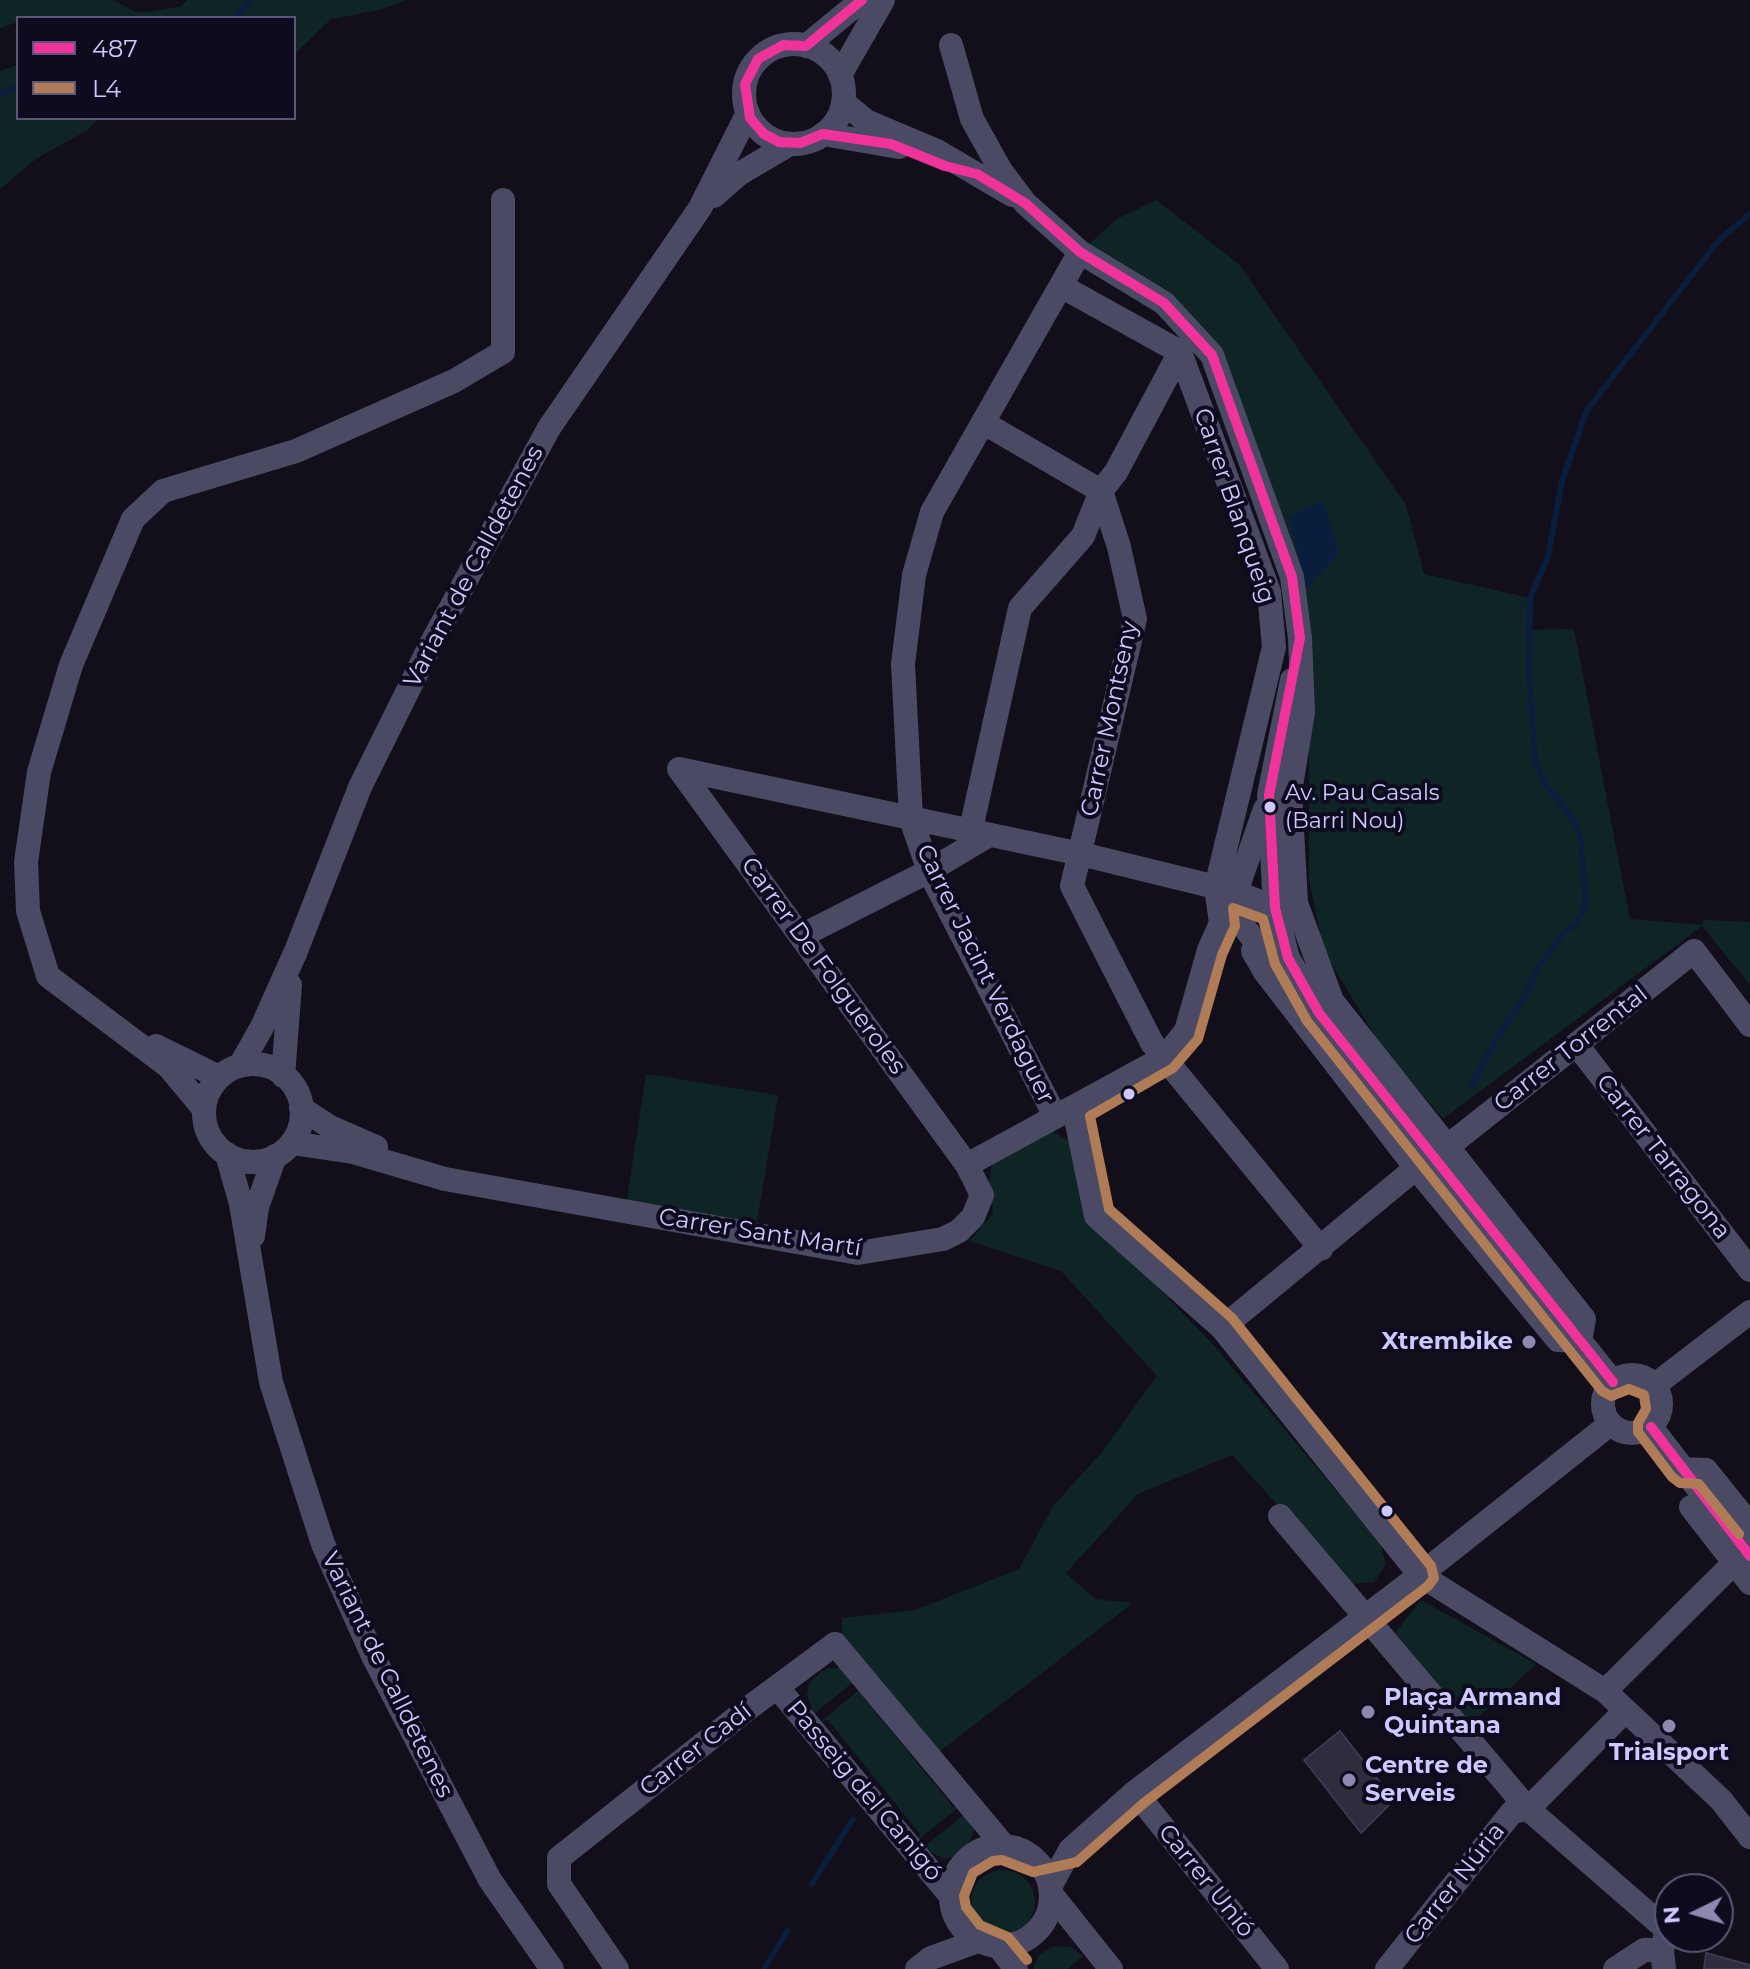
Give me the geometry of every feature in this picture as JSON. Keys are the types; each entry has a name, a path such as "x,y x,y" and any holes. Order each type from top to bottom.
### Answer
{"street":[{"name":"Variant de Calldetenes","path":"230,1072 262,1027 296,951 360,787 431,644 549,428 700,208 748,113 744,90 755,63 778,47 806,46 862,0"},
{"path":"840,75 883,0"},
{"path":"951,45 972,119 1001,171 1025,203 1080,252 1164,303 1212,355 1292,577 1300,638 1303,712 1290,792 1296,903 1332,1001 1584,1319 1580,1341"},
{"path":"806,46 824,54 840,75 843,102 838,117 823,134"},
{"name":"Variant de Calldetenes","path":"843,102 866,121 937,151 1025,203"},
{"path":"748,113 764,134 790,144"},
{"name":"Variant de Calldetenes","path":"700,208 739,174 790,144 810,141 823,134 891,144 945,166 977,174"},
{"path":"204,1109 169,1067 67,994 48,976 28,911 26,862 39,772 71,665 133,519 163,491 232,473 296,451 454,381 503,352 503,200"},
{"name":"Carrer Jacint Verdaguer","path":"1080,252 932,512 914,575 903,664 911,819 929,871 1064,1112 1096,1216 1222,1328 1420,1575 1605,1691 1721,1800 1750,1837"},
{"path":"801,936 929,871 980,832 1020,608 1083,536 1101,491 1116,472 1180,352 1061,286"},
{"name":"Carrer Blanqueig","path":"1180,352 1269,592 1274,647 1226,889"},
{"path":"984,423 1101,491"},
{"name":"Carrer Montseny","path":"1101,491 1119,547 1135,619 1072,886 1152,1043 1321,1249"},
{"path":"1226,889 1269,795 1300,638"},
{"name":"Carrer De Folgueroles","path":"911,819 679,769 967,1165"},
{"path":"1269,795 1275,908 1288,958 1319,1013"},
{"path":"911,819 1081,854 1226,889 1275,908"},
{"path":"1226,889 1237,912 1240,931 1265,972 1416,1168 1558,1340 1580,1341"},
{"path":"967,1165 1165,1057 1186,1031 1209,950 1275,908"},
{"path":"1240,931 1319,1013 1613,1382"},
{"name":"Variant de Calldetenes","path":"283,1076 286,1014 296,951"},
{"name":"Carrer Torrental","path":"1447,1147 1694,951 1750,1025"},
{"path":"67,994 168,1053 230,1072 265,1066 283,1076 299,1097 301,1108 299,1128 284,1149 251,1162 227,1154 210,1138 204,1109 209,1090 230,1072"},
{"name":"Carrer Tarragona","path":"1577,1045 1750,1270"},
{"name":"Carrer Sant Martí","path":"301,1108 330,1127 416,1164 531,1196"},
{"name":"Variant de Calldetenes","path":"249,1267 257,1207 284,1149"},
{"name":"Carrer Sant Martí","path":"284,1149 353,1152 445,1179 858,1253 943,1239 959,1231 973,1217 982,1195 967,1165"},
{"name":"Variant de Calldetenes","path":"227,1154 241,1204 249,1267 271,1382 323,1544 374,1658 490,1880 552,1969"},
{"path":"1222,1328 1416,1168"},
{"path":"1655,1385 1750,1312"},
{"path":"1627,1375 1642,1377 1655,1385 1661,1399 1660,1414 1651,1427 1637,1433 1622,1432 1610,1424 1603,1410 1604,1395 1613,1382 1627,1375"},
{"path":"924,1963 988,1944 1030,1938 1049,1913 1051,1891 1070,1850 1135,1792 1366,1617 1610,1424"},
{"path":"1651,1427 1683,1469 1679,1490 1742,1560 1750,1583"},
{"path":"1683,1469 1706,1470 1750,1525"},
{"path":"1280,1516 1528,1809 1654,1939"},
{"path":"1605,1691 1742,1560"},
{"name":"Carrer Cadí","path":"617,1969 559,1884 559,1858 835,1644 1004,1846"},
{"name":"Passeig del Canigó","path":"777,1687 952,1904 988,1944 1016,1969"},
{"name":"Carrer Núria","path":"1387,1969 1512,1812 1528,1809 1625,1711"},
{"name":"Carrer Unió","path":"1135,1792 1277,1969"},
{"path":"1004,1846 1033,1858 1047,1877 1051,1891 1111,1969"},
{"name":"Passeig del Canigó","path":"952,1904 962,1863 989,1847 1004,1846"},
{"path":"1033,1858 1070,1850"},
{"path":"924,1963 952,1904"},
{"path":"1615,1969 1644,1950 1654,1950"}],"green space":[{"path":"0,0 113,0 136,12 150,12 181,6 187,0 407,0 379,10 331,19 296,53 296,16 16,16 16,23 0,28"},
{"path":"16,66 16,120 98,120 86,131 37,158 0,189 0,71"},
{"path":"1156,200 1239,264 1406,505 1424,574 1530,598 1530,630 1574,629 1630,919 1702,925 1705,920 1750,922 1750,985 1702,926 1443,1119 1381,1046 1324,951 1309,880 1309,712 1292,577 1212,355 1080,252 1117,219"},
{"path":"646,1074 778,1095 755,1233 625,1212"},
{"path":"1052,1131 1071,1142 1092,1220 1211,1342 1380,1543 1386,1564 1374,1582 1350,1584 1232,1455 1138,1494 1066,1573 1095,1599 1133,1603 939,1752 842,1636 842,1618 915,1610 1019,1569 1053,1506 1101,1453 1157,1376 1061,1271 969,1241 993,1214 989,1185 992,1161"},
{"path":"1421,1600 1536,1664 1471,1724 1395,1633"},
{"path":"842,1668 858,1678 814,1714 807,1695 809,1684 821,1671"},
{"path":"864,1686 860,1693 953,1807 961,1805 917,1841 920,1834 828,1720 820,1722"},
{"path":"967,1812 974,1830 965,1852 944,1859 923,1848"},
{"path":"1003,1870 1015,1872 1026,1879 1033,1890 1033,1914 1026,1925 1015,1932 1003,1934 991,1932 980,1925 973,1914 971,1902 973,1890 980,1879 991,1872"},
{"path":"1054,1946 1071,1947 1083,1956 1068,1969 1033,1969 1039,1955"}],"water":[{"path":"1323,500 1339,554 1306,589 1289,516"}],"building":[{"name":"Centre de Serveis","path":"1340,1731 1394,1800 1361,1833 1304,1760"},
{"path":"1706,1953 1750,1965 1750,1969 1704,1969"}],"waterway":[{"path":"237,16 250,0"},
{"path":"0,93 16,89"},
{"path":"1472,1085 1497,1038 1527,993 1539,966 1563,934 1577,922 1586,905 1581,841 1574,820 1545,784 1535,761 1529,673 1530,598 1548,556 1562,481 1587,410 1719,240 1750,214"},
{"path":"812,1884 853,1819"},
{"path":"764,1969 788,1930"}],"transit line":[{"name":"487","path":"862,0 806,46 783,45 758,59 745,84 750,118 764,134 779,142 800,143 823,134 891,144 945,166 977,174 1025,203 1080,252 1164,303 1212,355 1292,577 1300,638 1269,795 1275,908 1288,958 1319,1013 1613,1382"},
{"name":"L4","path":"1027,1960 1008,1937 980,1925 966,1907 964,1896 973,1873 993,1861 1002,1860 1033,1872 1077,1862 1144,1803 1428,1586 1434,1578 1431,1566 1232,1318 1109,1209 1090,1116 1173,1068 1198,1039 1222,955 1235,926 1233,908 1263,919 1275,964 1307,1021 1602,1391 1611,1396 1629,1389 1644,1395 1646,1409 1638,1423 1638,1432 1672,1477 1680,1483 1699,1484 1739,1534"},
{"name":"487","path":"1651,1427 1750,1556"}],"place":[{"name":"Av. Pau Casals (Barri Nou)","path":"1270,807"},
{"name":"Xtrembike","path":"1529,1342"},
{"name":"Plaça Armand Quintana","path":"1368,1712"},
{"name":"Trialsport","path":"1669,1726"},
{"name":"Centre de Serveis","path":"1349,1780"}]}
